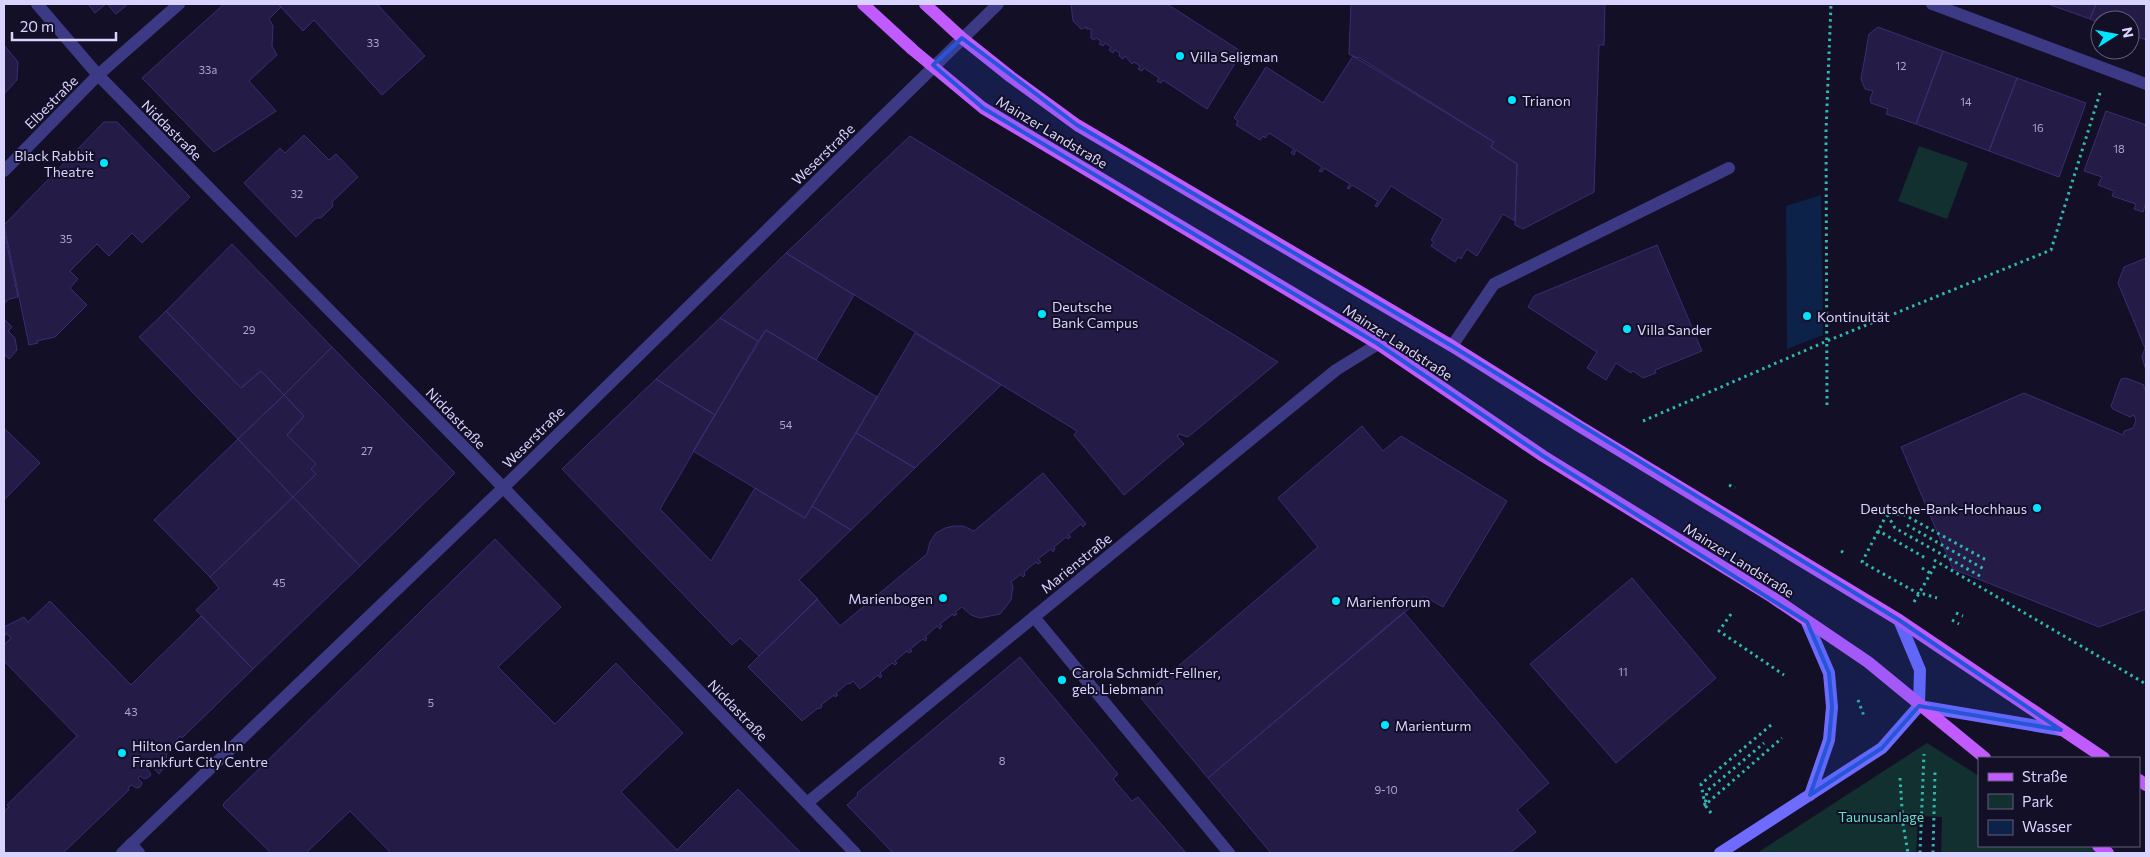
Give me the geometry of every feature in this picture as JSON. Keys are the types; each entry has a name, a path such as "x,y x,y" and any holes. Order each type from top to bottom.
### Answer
{"main road":[{"name":"Mainzer Landstraße","path":"863,4 891,31 983,108 1378,344 1544,456 1772,597 1868,662 1919,706"},
{"name":"Mainzer Landstraße","path":"925,4 962,38 1011,77 1077,125 1452,346 1579,426 1899,620 2061,730"},
{"path":"1720,853 1882,748 1919,706 1920,670 1899,620"},
{"path":"1808,622 1829,672 1832,707 1829,740 1810,795"},
{"path":"1919,706 2061,730 2102,757"},
{"path":"1919,706 1984,757"}],"street":[{"name":"Niddastraße","path":"37,4 98,75 503,488 855,853"},
{"path":"98,75 179,4"},
{"name":"Weserstraße","path":"122,853 135,849 933,65 998,4"},
{"path":"1932,4 2146,84"},
{"name":"Elbestraße","path":"4,170 98,75"},
{"path":"1452,346 1494,284 1729,168"},
{"name":"Marienstraße","path":"807,803 1336,370 1378,344"},
{"path":"1034,617 1229,853"}],"path":[{"path":"1827,405 1826,132 1831,4"},
{"path":"1643,422 1827,341 2051,250 2107,70"},
{"path":"1729,484 1735,488"},
{"path":"1888,514 1903,514 1988,561"},
{"path":"1888,514 1895,528 1980,576"},
{"path":"1888,514 1862,562 1921,595 1924,594 1938,598"},
{"path":"1907,525 1984,569"},
{"path":"1874,540 1879,531 1927,558"},
{"path":"1841,551 1846,554"},
{"path":"1914,603 1935,562 2146,684"},
{"path":"1922,568 1930,573"},
{"path":"1900,585 1918,596"},
{"path":"1956,613 1963,616"},
{"path":"1731,614 1719,631 1784,675"},
{"path":"1952,620 1959,624"},
{"path":"1711,813 1705,804 1701,784 1771,725"},
{"path":"1705,804 1782,738"},
{"path":"1705,804 1707,790 1764,743"},
{"path":"1920,853 1924,754"},
{"path":"1933,853 1935,772"},
{"path":"1900,778 1903,824 1908,853"}],"highlighted area":[{"path":"962,38 1077,125 1452,346 1899,620 2061,730 1919,706 1882,748 1810,795 1829,740 1832,707 1829,673 1807,622 1543,456 1378,344 983,108 933,65"}],"green space":[{"path":"1919,146 1968,163 1947,219 1898,201"},
{"name":"Taunusanlage","path":"1927,743 1978,775 1978,847 2090,847 2099,853 1941,853 1942,817 1918,816 1916,853 1757,853"}],"water":[{"path":"1821,195 1823,335 1787,349 1786,206"}],"building":[{"path":"88,4 106,4 95,13"},
{"path":"107,4 128,4 116,14"},
{"path":"224,4 278,4 281,7 269,19 273,26 272,46 277,55 249,81 276,111 214,152 142,78"},
{"path":"278,4 377,4 425,56 382,95 314,20 303,31"},
{"name":"Villa Seligman","path":"1071,4 1167,4 1242,52 1207,109 1163,80 1161,83 1157,81 1159,78 1144,68 1142,71 1138,69 1140,66 1134,62 1132,64 1125,56 1123,59 1119,56 1120,53 1115,50 1113,53 1109,50 1111,47 1105,43 1103,46 1099,44 1101,41 1091,38 1091,29 1086,29 1087,27 1081,29 1073,21"},
{"name":"Trianon","path":"1351,4 1605,4 1604,45 1599,45 1594,192 1523,229 1515,225 1517,164 1491,147 1494,142 1358,57 1349,54"},
{"path":"2048,4 2096,4 2094,10 2090,10 2090,19"},
{"path":"2096,4 2146,4 2146,40 2140,38 2140,10 2094,10"},
{"path":"1878,27 1943,51 1916,124 1886,114 1888,109 1871,103 1870,99 1873,91 1865,89 1861,79 1869,34"},
{"path":"4,45 18,62 17,80 4,94"},
{"path":"1943,51 2017,78 1989,151 1916,124"},
{"path":"1353,56 1494,142 1491,147 1517,164 1515,221 1503,214 1477,256 1467,249 1461,259 1458,257 1455,262 1431,246 1434,242 1431,240 1443,219 1391,186 1377,207 1375,206 1378,201 1352,185 1349,189 1347,188 1350,184 1324,168 1322,172 1319,171 1322,167 1296,150 1294,155 1291,153 1294,149 1269,133 1260,140 1236,125 1238,121 1234,118 1266,67 1323,103"},
{"path":"2017,78 2086,103 2059,177 1989,151"},
{"path":"2106,111 2146,125 2146,202 2143,212 2134,209 2136,204 2112,196 2114,191 2098,185 2102,177 2084,171"},
{"path":"104,122 117,122 190,197 142,243 132,233 109,256 97,244 70,271 78,279 70,288 87,305 55,337 29,345 4,225"},
{"path":"304,135 329,160 336,154 358,177 332,202 333,206 321,218 316,218 296,237 244,183 280,148 285,153"},
{"name":"Deutsche Bank Campus","path":"910,136 1278,362 1188,437 1179,434 1177,436 1184,444 1124,495 1074,435 1077,431 786,253"},
{"path":"4,231 18,297 9,299 4,304"},
{"path":"232,244 332,347 284,395 261,371 241,388 166,311"},
{"name":"Villa Sander","path":"1657,245 1702,351 1655,370 1656,373 1643,378 1616,363 1606,380 1587,368 1597,352 1528,307 1534,296"},
{"path":"786,253 854,295 816,360 766,330 758,341 720,318"},
{"path":"2146,258 2146,371 2142,357 2145,348 2118,283 2124,267"},
{"path":"166,311 241,388 261,371 284,395 238,439 139,337"},
{"path":"720,318 758,341 715,415 656,379"},
{"path":"4,319 12,327 8,331 15,338 17,350 9,359 4,354"},
{"path":"766,330 877,397 805,518 693,451"},
{"path":"915,333 1001,385 915,468 856,433"},
{"path":"332,347 455,473 360,566 293,497 316,474 311,469 316,464 287,435 304,416 284,395"},
{"name":"Deutsche-Bank-Hochhaus","path":"2126,378 2144,385 2144,389 2146,388 2146,609 2099,627 1953,569 1901,447 2024,393 2123,435 2124,431 2133,428 2136,421 2134,415 2130,417 2113,409 2111,406 2121,379"},
{"path":"656,379 715,415 660,509 711,561 755,488 805,518 812,506 851,530 799,580 818,599 759,656 740,638 732,645 562,469"},
{"path":"284,395 304,416 287,435 316,464 311,469 316,474 293,497 238,439"},
{"name":"Marienforum","path":"1362,426 1383,451 1401,436 1507,501 1443,607 1424,596 1208,778 1141,698 1318,547 1278,498"},
{"path":"4,428 40,463 4,500"},
{"path":"856,433 915,468 851,530 812,506"},
{"path":"238,439 293,497 210,577 154,520"},
{"name":"Marienbogen","path":"1043,473 1086,524 1083,527 1081,524 1068,535 1071,537 1068,539 1066,537 1054,547 1053,552 1051,549 1038,559 1041,562 1038,564 1036,562 1024,572 1025,575 1023,577 1021,574 1011,582 1013,587 1011,600 1000,614 980,618 971,615 962,607 955,612 957,614 954,616 953,614 940,624 942,626 940,629 937,626 925,637 927,638 925,641 923,639 910,649 912,651 909,653 907,651 895,661 897,663 895,665 892,663 880,673 882,676 880,678 878,675 860,689 853,681 850,684 848,683 836,693 838,695 835,697 834,695 821,705 822,707 802,721 748,667 817,599 840,626 927,554 930,542 936,533 954,526 963,526 974,531"},
{"path":"293,497 360,566 253,669 196,610 219,588 210,577"},
{"path":"495,539 561,607 498,667 555,724 616,663 683,733 621,792 677,850 738,789 801,853 391,853 350,811 306,853 271,853 223,806"},
{"path":"1632,578 1716,678 1616,763 1530,664"},
{"path":"50,601 131,685 201,616 253,669 182,738 180,736 167,750 166,764 159,774 151,765 147,769 151,774 149,777 144,779 140,776 138,778 142,783 140,787 137,788 131,785 128,788 129,790 63,853 4,853 4,811 9,807 7,805 77,736 4,661 4,645 11,638 6,633 4,638 4,627 24,617 28,622"},
{"name":"Marienturm","path":"1404,612 1549,783 1517,810 1536,832 1510,853 1271,853 1208,778"},
{"path":"1020,657 1118,774 1113,779 1132,801 1138,797 1186,853 893,853 847,805 858,795 857,793"}],"place":[{"name":"Villa Seligman","path":"1180,56"},
{"name":"Trianon","path":"1512,100"},
{"name":"Black Rabbit Theatre","path":"104,163"},
{"name":"Deutsche Bank Campus","path":"1042,314"},
{"name":"Kontinuität","path":"1807,316"},
{"name":"Villa Sander","path":"1627,329"},
{"name":"Deutsche-Bank-Hochhaus","path":"2037,508"},
{"name":"Marienbogen","path":"943,598"},
{"name":"Marienforum","path":"1336,601"},
{"name":"Carola Schmidt-Fellner, geb. Liebmann","path":"1062,680"},
{"name":"Marienturm","path":"1385,725"},
{"name":"Hilton Garden Inn Frankfurt City Centre","path":"122,753"}]}
